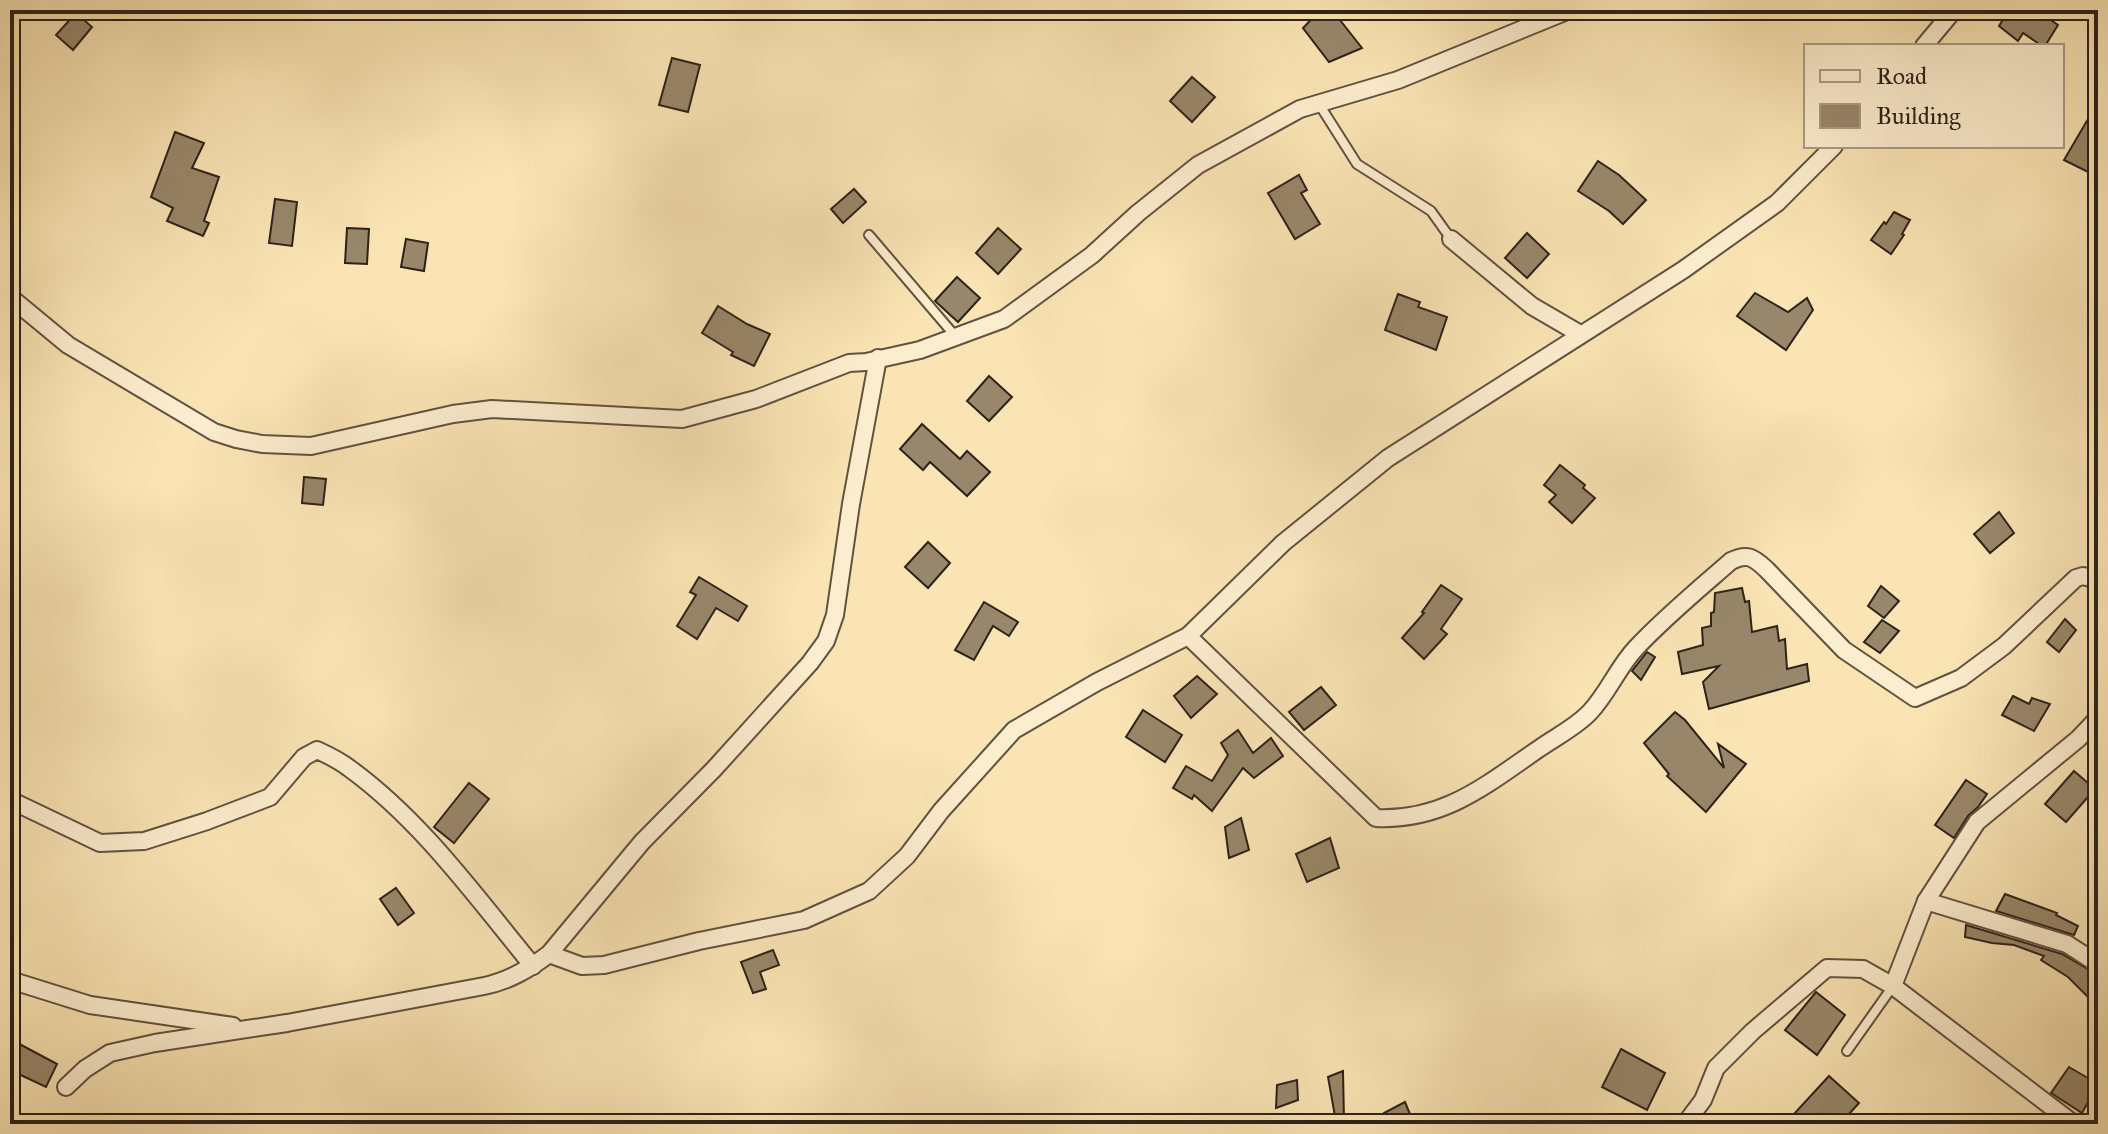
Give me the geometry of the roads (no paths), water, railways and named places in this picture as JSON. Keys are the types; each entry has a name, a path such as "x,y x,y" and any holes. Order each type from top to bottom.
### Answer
{"street":[{"path":"10,297 68,345 214,432 262,444 311,446 453,414 492,409 682,419 756,399 849,363 920,350 1004,319 1092,255 1198,165 1300,109 1398,80 1567,10"},
{"path":"1926,44 1954,10"},
{"path":"549,954 582,966 604,965 699,941 804,920 869,891 907,856 941,811 1014,730 1097,682 1188,636 1283,543 1388,458 1683,270 1777,203 1832,148"},
{"path":"1451,239 1532,306 1580,334"},
{"path":"66,1087 85,1069 110,1053 503,982 549,954 642,842 714,769 810,663 826,641 835,615 851,504 878,358"},
{"path":"1188,636 1376,818 1402,818 1465,799 1575,725 1596,705 1634,649 1731,561 1741,556 1752,558 1766,569 1844,650 1915,698 1961,678 2004,646 2076,578 2083,576 2098,580"},
{"path":"1893,986 1926,901 1977,822 2078,739 2098,718"},
{"path":"10,800 100,843 144,841 270,797 304,757 317,750 348,767 398,810 433,846 533,966"},
{"path":"1926,901 2067,944 2098,964"},
{"path":"1685,1124 1703,1100 1716,1068 1753,1031 1827,968 1863,969 1893,986 2074,1124"},
{"path":"10,980 90,1005 251,1029"}],"lane":[{"path":"1318,104 1357,164 1431,211 1451,239"},
{"path":"869,235 957,337"},
{"path":"1847,1051 1893,986"}]}
